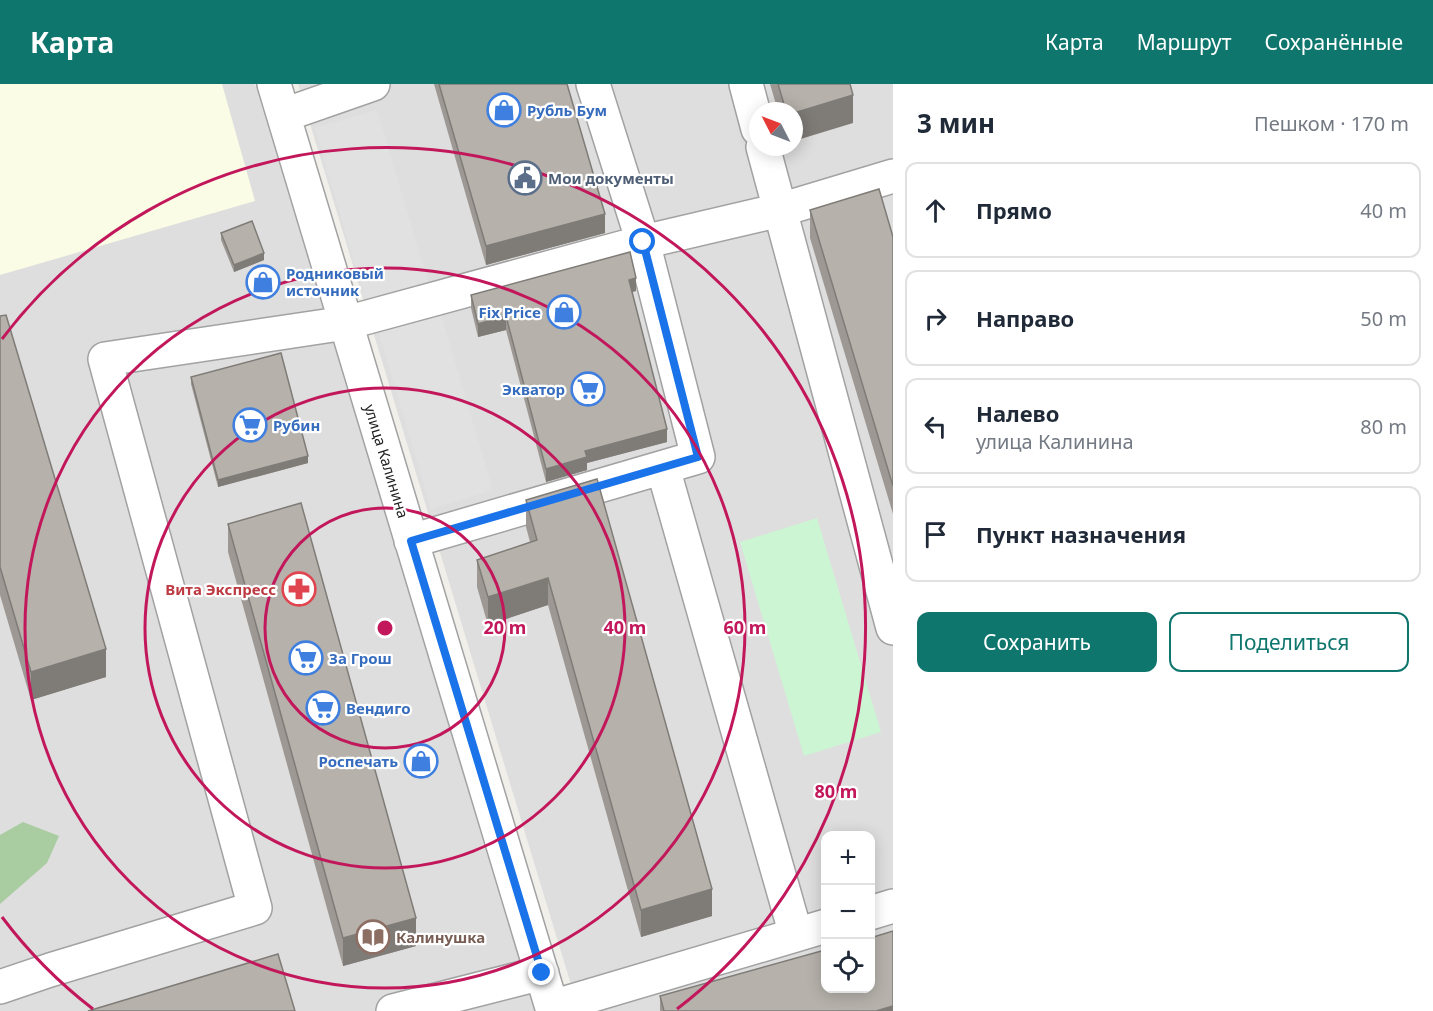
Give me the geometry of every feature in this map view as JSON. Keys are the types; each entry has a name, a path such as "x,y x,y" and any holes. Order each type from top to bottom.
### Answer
{"street":[{"name":"улица Калинина","path":"274,84 552,1009"},
{"path":"284,115 373,84"},
{"path":"411,541 698,457 643,242 593,84"},
{"path":"746,84 751,102"},
{"path":"765,156 893,628"},
{"path":"0,987 255,908 105,359 346,323 643,242 780,210 893,177"},
{"path":"552,1009 811,931 663,468"},
{"path":"875,911 893,906"},
{"path":"393,1011 542,973"}],"shaded area":[{"path":"0,84 255,84 536,1011 0,1011"},
{"path":"0,84 222,84 255,201 0,275"},
{"path":"298,84 893,84 893,1011 579,1011"},
{"path":"377,110 430,288 367,307 315,128"},
{"path":"440,311 493,490 431,509 378,330"}],"green space":[{"path":"817,518 881,732 804,756 740,542"},
{"path":"23,822 59,836 47,863 0,904 0,835"}],"building":[{"path":"439,84 567,84 605,214 486,246"},
{"path":"778,84 850,84 853,95 803,110 803,102 783,102"},
{"path":"879,189 893,237 893,486 810,210"},
{"path":"252,221 264,253 234,265 221,233"},
{"name":"Экватор","path":"630,252 636,278 629,280 667,429 585,451 587,457 546,469 506,316 478,324 471,295"},
{"path":"6,315 106,649 31,672 0,567 0,316"},
{"name":"Рубин","path":"281,353 308,456 218,480 191,377"},
{"path":"597,479 712,889 641,910 548,578 488,597 477,560 537,540 526,500"},
{"path":"301,503 416,918 343,938 228,524"},
{"path":"893,931 893,1006 876,1011 664,1011 660,996 821,951 821,993 875,993 875,936"},
{"path":"278,954 295,1011 88,1011"}],"place":[{"name":"Рубль Бум","path":"504,110"},
{"name":"Мои документы","path":"525,178"},
{"name":"Родниковый источник","path":"263,282"},
{"name":"Fix Price","path":"564,312"},
{"name":"Экватор","path":"588,389"},
{"name":"Рубин","path":"250,425"},
{"name":"Вита Экспресс","path":"299,589"},
{"name":"За Грош","path":"306,658"},
{"name":"Вендиго","path":"323,708"},
{"name":"Роспечать","path":"421,761"},
{"name":"Калинушка","path":"373,937"}],"route":[{"path":"542,973 411,541 698,457 643,242"}]}
